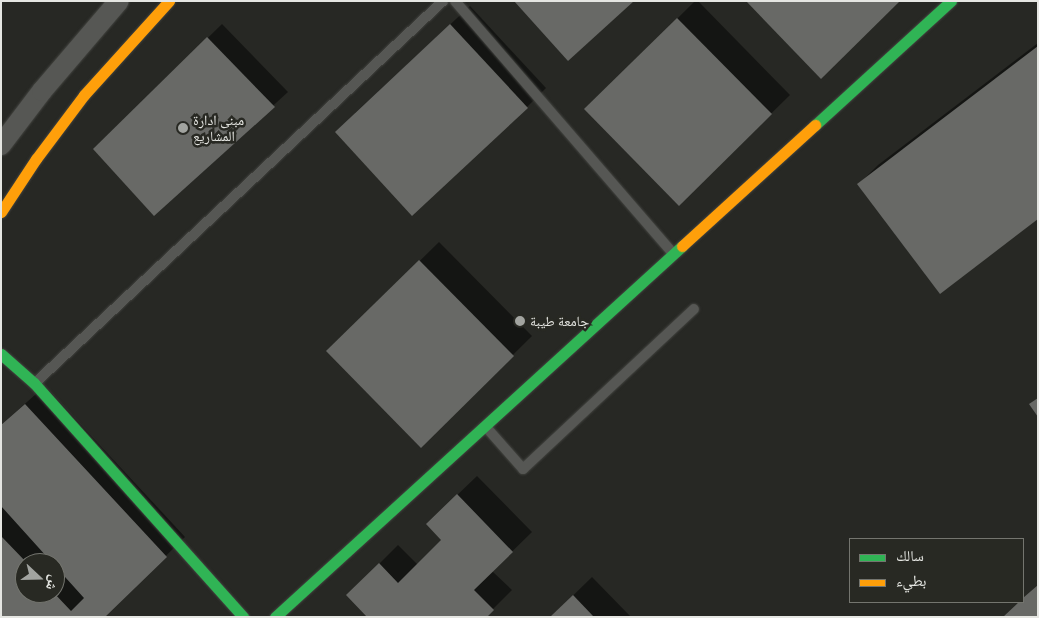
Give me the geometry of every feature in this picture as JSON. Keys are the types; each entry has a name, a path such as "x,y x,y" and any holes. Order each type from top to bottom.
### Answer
{"street":[{"path":"1,145 42,91 119,1"},
{"path":"1,212 36,159 84,95 169,1"},
{"path":"274,617 486,427 674,255 752,180 951,1"},
{"path":"1,354 34,383 243,617"}],"lane":[{"path":"34,383 443,1"},
{"path":"456,1 674,255"},
{"path":"486,427 523,469 694,309"}],"building":[{"path":"514,1 634,1 568,61"},
{"path":"746,1 900,1 821,79"},
{"path":"677,18 772,114 679,206 584,109"},
{"path":"450,24 528,108 412,216 335,132"},
{"name":"مبنى ادارة المشاريع","path":"207,37 275,107 154,216 93,149"},
{"path":"1038,46 1038,219 940,294 857,184"},
{"path":"419,260 514,356 421,448 326,351"},
{"path":"1038,398 1038,417 1029,404"},
{"path":"25,404 167,557 105,617 1,617 1,536 17,553 15,553 15,603 63,603 71,611 84,598 65,577 65,553 43,553 1,506 1,425"},
{"path":"457,494 513,552 474,590 494,610 487,617 367,617 346,595 379,563 398,583 441,540 426,524"},
{"path":"1038,585 1038,617 1003,617 1018,603 1024,603 1024,597"},
{"path":"573,595 594,617 550,617"}],"traffic: fast":[{"path":"815,125 951,1"},
{"path":"275,617 682,246"},
{"path":"1,354 34,383 243,617"}],"traffic: slow":[{"path":"1,212 36,159 84,95 169,1"},
{"path":"682,246 815,125"}],"place":[{"name":"مبنى ادارة المشاريع","path":"183,128"},
{"name":"جامعة طيبة","path":"520,321"}]}
